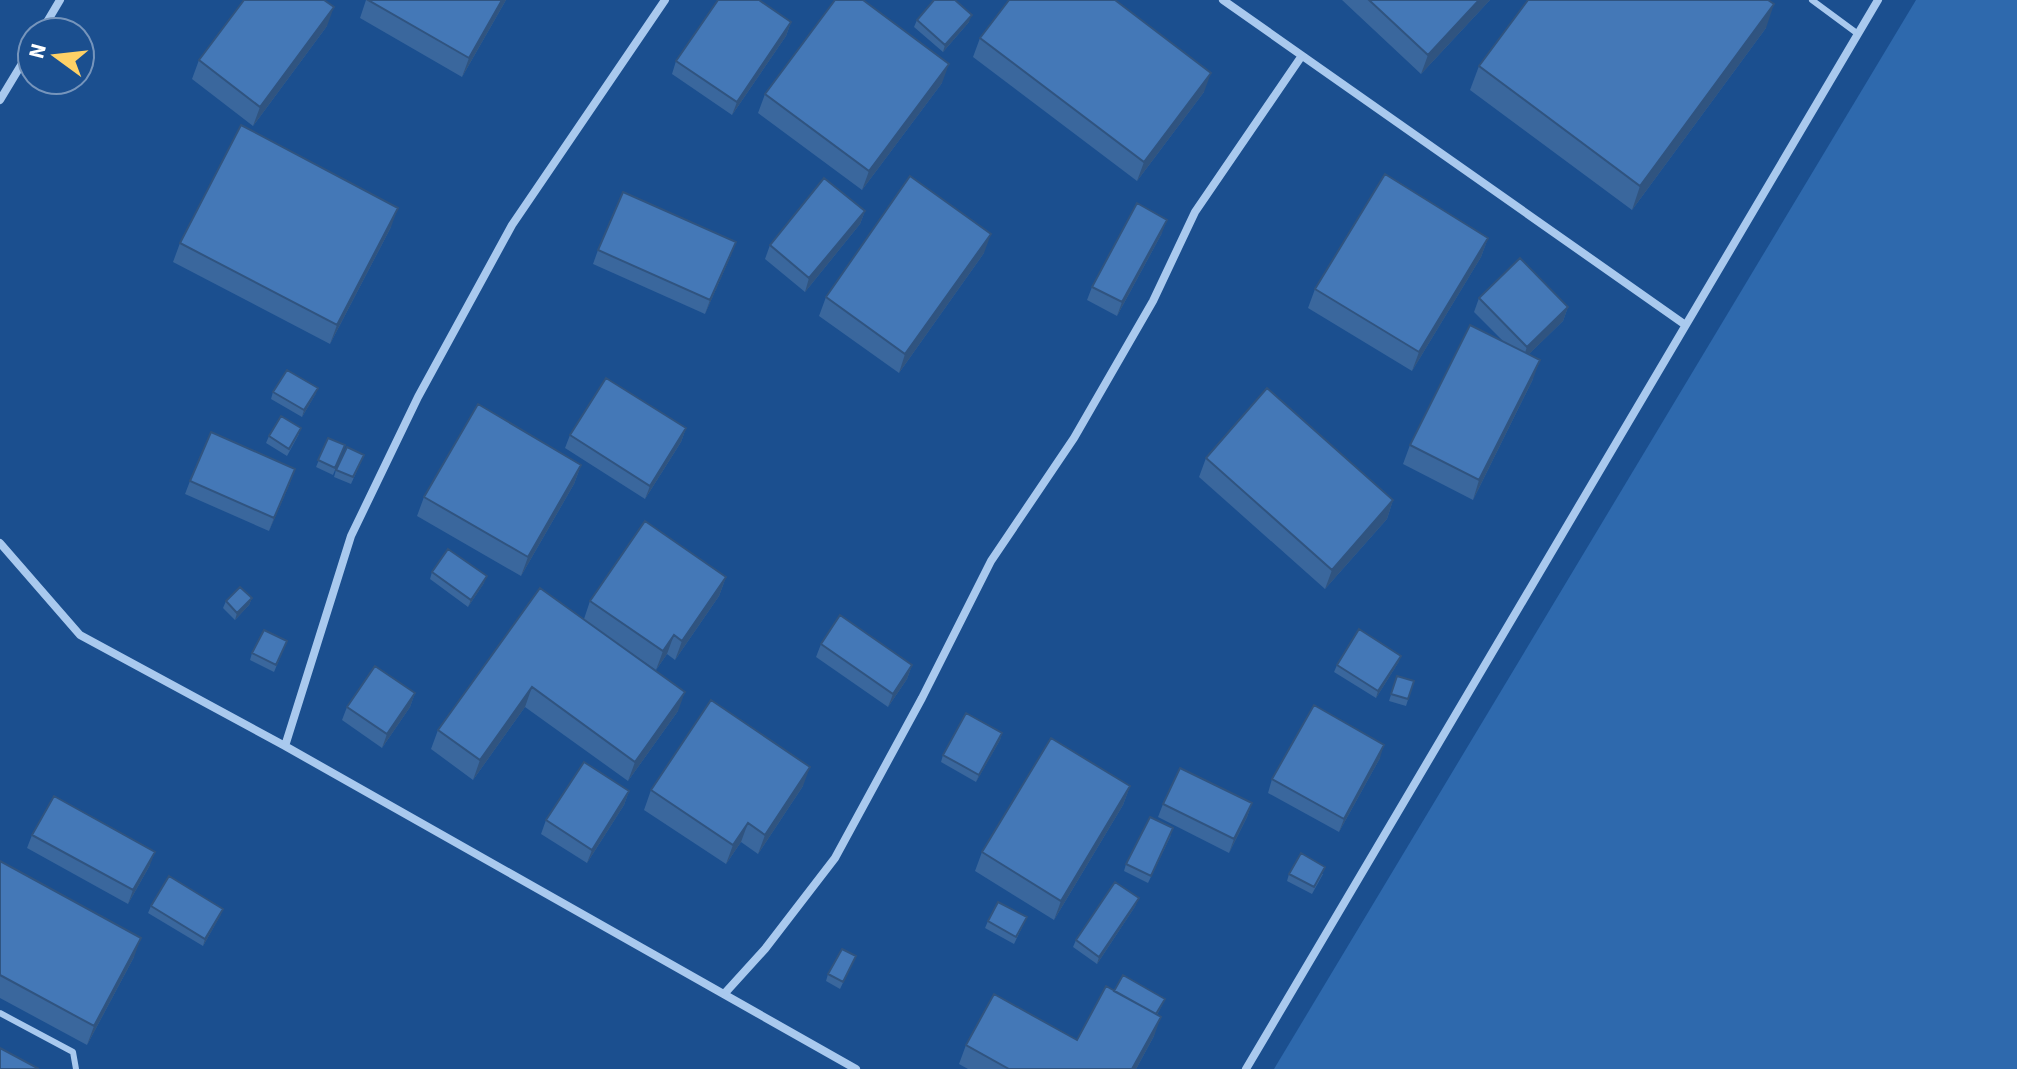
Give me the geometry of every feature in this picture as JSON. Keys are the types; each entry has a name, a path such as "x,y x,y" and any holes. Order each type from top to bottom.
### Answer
{"street":[{"path":"285,746 351,536 418,397 512,225 665,0"},
{"path":"1223,0 1684,324"},
{"path":"1246,1069 1878,0"},
{"path":"725,993 765,949 835,858 922,698 991,561 1074,438 1153,301 1195,212 1301,57"},
{"path":"0,100 16,74"},
{"path":"0,543 80,635 285,746 856,1069"}],"lane":[{"path":"1812,0 1858,34"},
{"path":"0,1013 73,1052 76,1069"}],"shaded area":[{"path":"1916,0 2017,0 2017,1069 1274,1069"}],"building":[{"path":"244,0 324,0 334,7 260,107 199,60"},
{"path":"368,0 502,0 469,58"},
{"path":"718,0 759,0 791,22 737,102 676,61"},
{"path":"835,0 863,0 949,64 869,171 765,94"},
{"path":"934,0 955,0 972,15 945,45 917,20"},
{"path":"1009,0 1115,0 1211,73 1144,162 980,38"},
{"path":"1369,0 1479,0 1428,55"},
{"path":"1528,0 1768,0 1774,4 1640,186 1479,66"},
{"path":"241,125 398,208 337,325 180,243"},
{"path":"1385,174 1488,238 1419,352 1315,289"},
{"path":"910,176 991,234 905,354 826,297"},
{"path":"824,178 865,211 809,278 770,245"},
{"path":"623,192 736,242 710,300 598,250"},
{"path":"1137,203 1167,220 1122,302 1092,287"},
{"path":"1520,258 1568,307 1527,347 1479,298"},
{"path":"1470,325 1540,360 1479,480 1410,445"},
{"path":"287,370 318,388 304,410 273,392"},
{"path":"606,378 686,428 650,486 570,435"},
{"path":"1267,388 1393,500 1332,570 1206,458"},
{"path":"478,404 581,465 528,557 424,497"},
{"path":"281,416 301,428 289,449 269,436"},
{"path":"211,432 295,469 274,518 190,481"},
{"path":"328,438 345,445 335,468 318,460"},
{"path":"347,447 364,455 353,477 336,470"},
{"path":"645,521 726,577 682,641 674,635 663,651 590,601"},
{"path":"448,549 487,576 471,600 432,572"},
{"path":"240,587 252,598 237,613 226,601"},
{"path":"540,588 685,692 635,762 532,687 480,760 438,730"},
{"path":"840,615 912,665 893,694 821,644"},
{"path":"1359,629 1401,656 1378,691 1337,665"},
{"path":"264,630 287,641 276,665 252,653"},
{"path":"375,666 415,693 387,734 347,707"},
{"path":"1397,676 1414,681 1408,699 1391,694"},
{"path":"711,700 810,767 765,835 748,823 733,845 651,790"},
{"path":"1314,705 1384,745 1344,819 1272,779"},
{"path":"966,713 1002,733 979,775 943,755"},
{"path":"1051,738 1130,786 1061,901 982,852"},
{"path":"584,762 629,791 592,850 546,820"},
{"path":"1180,768 1252,803 1234,839 1163,804"},
{"path":"54,796 155,852 133,890 32,835"},
{"path":"1150,817 1173,828 1151,876 1126,864"},
{"path":"1301,853 1325,867 1314,887 1289,874"},
{"path":"0,861 141,938 94,1026 0,975"},
{"path":"169,876 223,909 205,939 151,906"},
{"path":"1115,882 1139,898 1099,957 1076,940"},
{"path":"998,902 1027,917 1016,937 988,921"},
{"path":"842,949 856,956 843,982 828,974"},
{"path":"1123,975 1165,999 1156,1014 1114,991"},
{"path":"1106,986 1161,1017 1132,1069 1009,1069 966,1045 994,994 1077,1040"},
{"path":"0,1048 39,1069 0,1069"}]}
